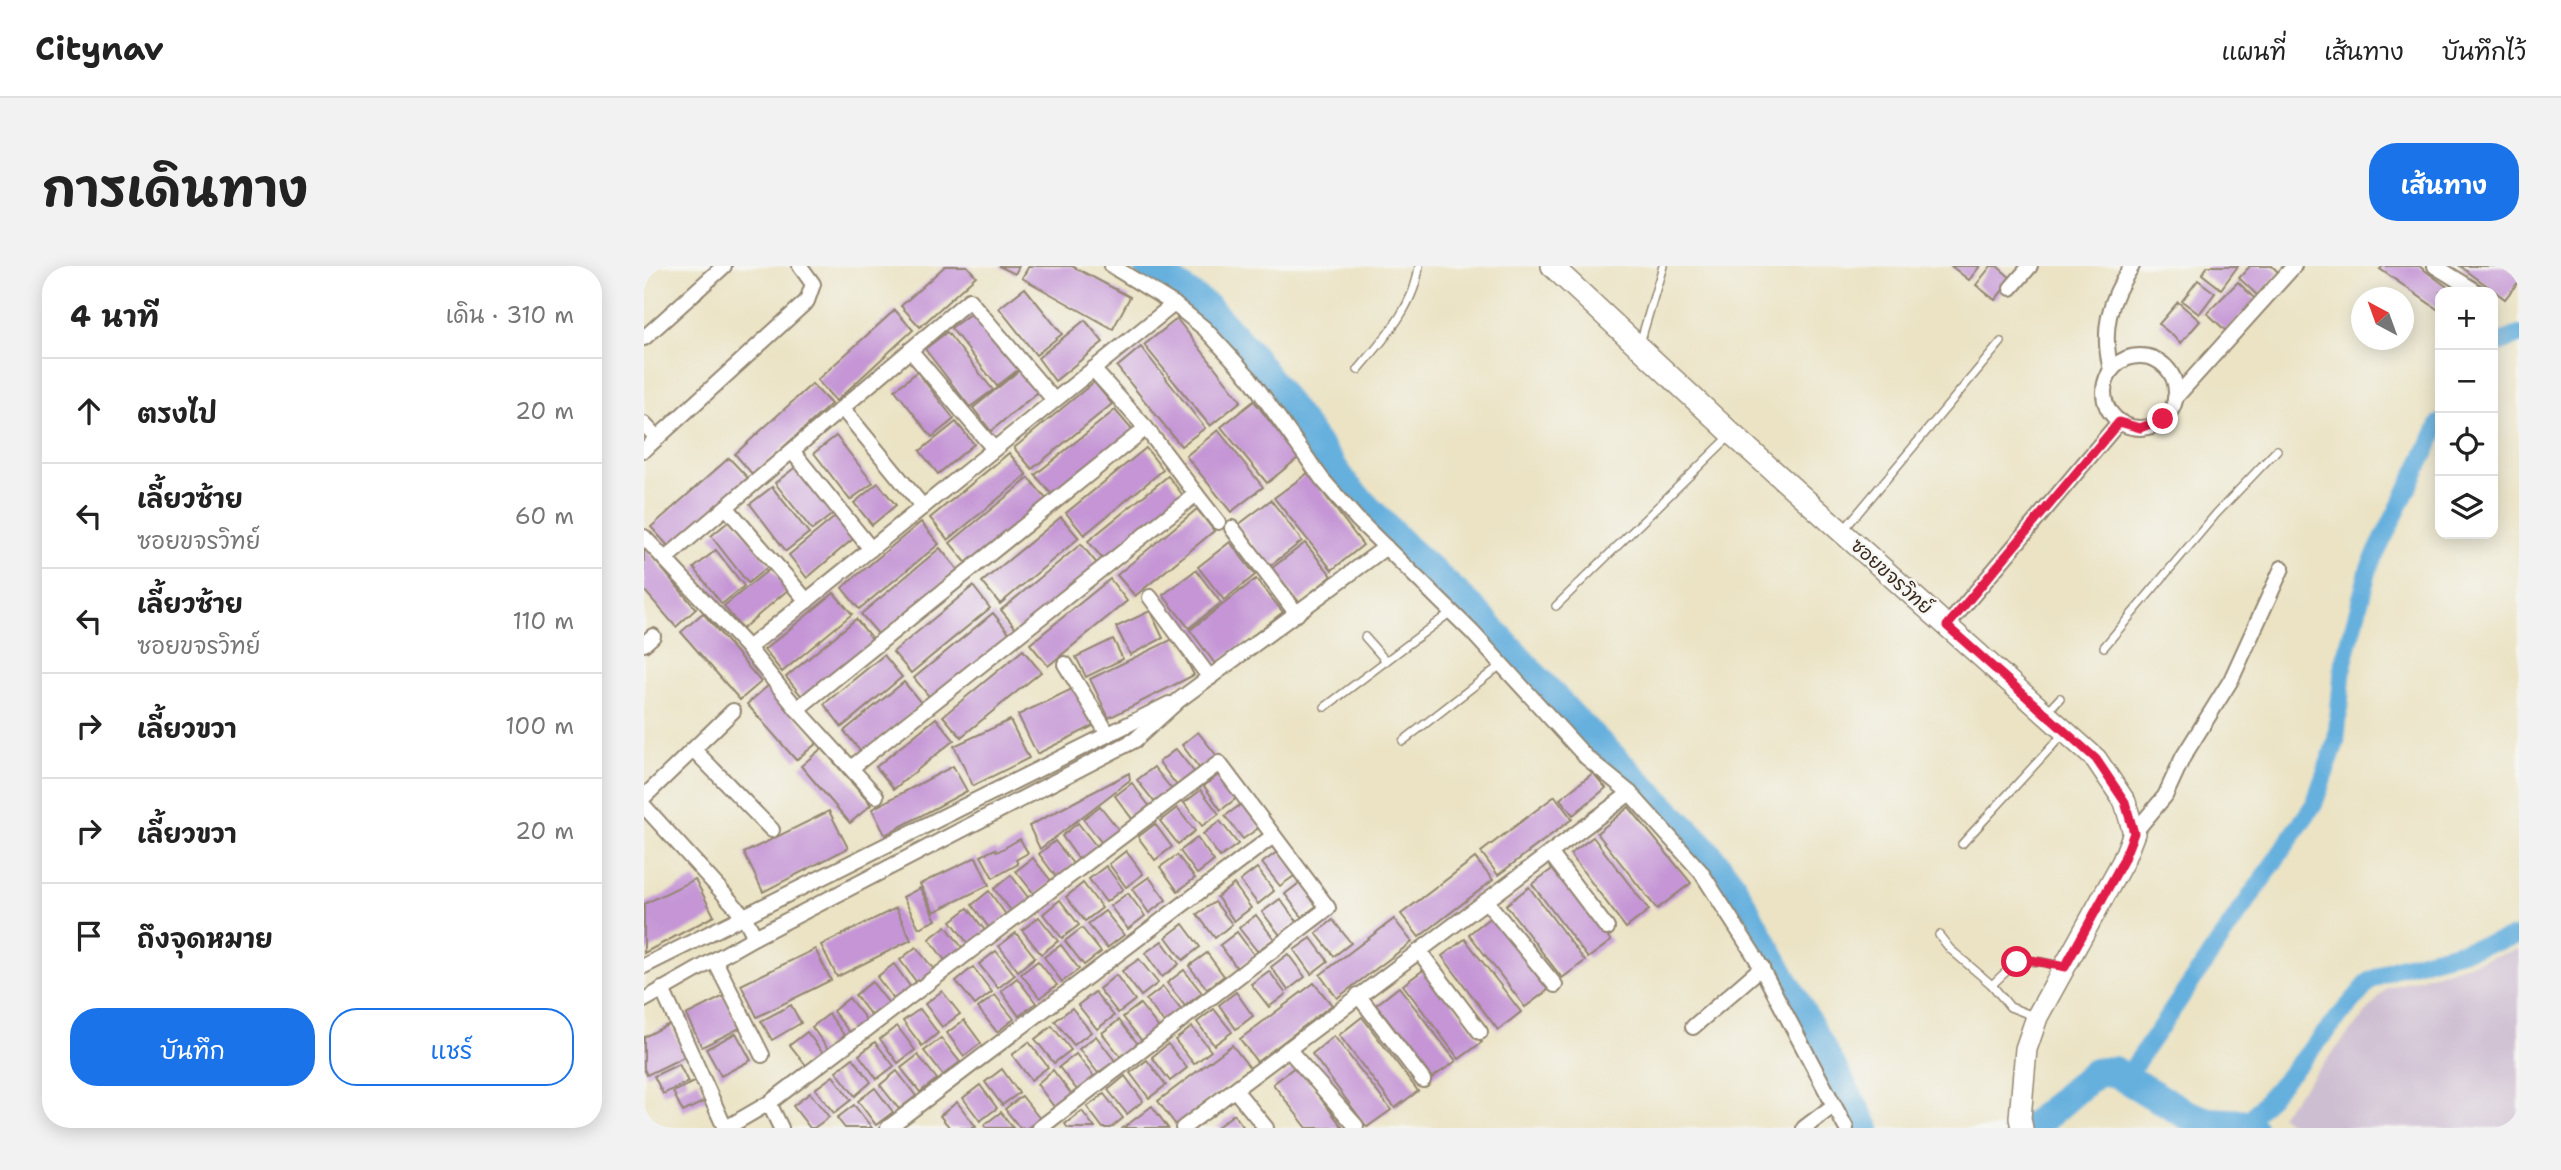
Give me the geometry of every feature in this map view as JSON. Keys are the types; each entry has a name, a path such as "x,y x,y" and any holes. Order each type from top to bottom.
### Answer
{"street":[{"path":"644,338 724,266"},
{"path":"644,450 807,301 813,284 800,266"},
{"path":"1112,266 1174,304 1204,328 1250,379 1322,478 1502,665 1586,758 1630,793 1701,872 1762,967 1846,1128"},
{"name":"ซอยขจรวิทย์","path":"1552,266 1732,434 2096,759 2125,802 2134,833"},
{"path":"2011,288 2030,266"},
{"path":"2132,266 2108,313 2104,334 2111,370 2103,392 2105,403 2119,422 2140,428 2152,426 2163,419 2175,398 2294,266"},
{"path":"2435,266 2469,287"},
{"path":"665,559 969,300 1054,400"},
{"path":"748,648 1174,304"},
{"path":"910,350 995,449"},
{"path":"2111,370 2130,357 2154,358 2172,374 2176,385 2175,398"},
{"path":"1093,369 1146,428 1218,522"},
{"path":"842,408 923,507"},
{"path":"1947,626 2119,422"},
{"path":"644,424 657,438"},
{"path":"797,709 1146,428"},
{"path":"792,451 871,549"},
{"path":"851,768 1196,494"},
{"path":"726,507 807,601"},
{"path":"1232,528 1297,614"},
{"path":"644,537 748,648 797,709 876,796"},
{"path":"644,1000 755,937 1135,740 1180,700 1386,547"},
{"path":"2021,1123 2026,1049 2037,1017 2123,861 2134,833 2165,796 2194,739 2231,680 2282,568"},
{"path":"1150,597 1210,678"},
{"path":"1065,664 1108,734"},
{"path":"644,966 1180,700"},
{"path":"644,797 695,751 733,711"},
{"path":"695,751 772,830"},
{"path":"662,989 726,1128 769,1103 1219,763 1328,908 1040,1128"},
{"path":"1189,1126 1358,995 1630,793"},
{"path":"644,806 744,916 755,937"},
{"path":"888,1128 1273,836"},
{"path":"1550,853 1607,928"},
{"path":"1486,901 1555,985"},
{"path":"1419,951 1480,1032"},
{"path":"715,961 762,1055"},
{"path":"1693,1027 1762,967"},
{"path":"1358,995 1423,1080"},
{"path":"1289,1049 1356,1126"},
{"path":"1234,1090 1266,1128"},
{"path":"769,1103 781,1128"},
{"path":"1804,1128 1833,1106"}],"lane":[{"path":"1358,370 1392,330 1418,281 1419,266"},
{"path":"1639,347 1662,266"},
{"path":"1842,532 2001,342"},
{"path":"1556,606 1732,434"},
{"path":"2104,647 2216,514 2277,450"},
{"path":"1325,707 1452,612"},
{"path":"1365,637 1386,661"},
{"path":"1403,741 1502,665"},
{"path":"2045,714 2060,698"},
{"path":"1962,844 2065,731"},
{"path":"1939,935 1950,949 1992,985 2010,1007 2037,1017"},
{"path":"1992,985 2017,962 2026,959 2065,967"}],"shaded area":[{"path":"2519,949 2519,1128 2296,1128 2280,1115 2387,988"}],"building":[{"path":"945,266 967,266 976,276 920,327 901,306"},
{"path":"999,266 1019,266 1015,274"},
{"path":"1029,266 1072,266 1130,297 1113,329 1022,278"},
{"path":"1951,266 1980,266 1969,280"},
{"path":"1991,266 1997,266 2012,279 1995,300 1976,285"},
{"path":"2208,266 2238,266 2221,289 2202,274"},
{"path":"2250,266 2272,266 2279,273 2258,296 2239,278"},
{"path":"2383,266 2419,266 2447,287 2435,287 2435,308 2414,293 2414,287 2406,287 2380,269"},
{"path":"2460,266 2506,266 2519,277 2519,281 2505,299 2498,294 2498,287 2489,287"},
{"path":"2198,280 2215,293 2199,314 2182,301"},
{"path":"2238,282 2256,300 2226,331 2207,313"},
{"path":"1025,288 1062,334 1036,355 999,308"},
{"path":"2178,302 2200,321 2181,343 2159,324"},
{"path":"895,310 913,330 836,401 817,380"},
{"path":"974,311 1019,369 997,386 951,328"},
{"path":"1177,319 1241,401 1210,426 1144,345"},
{"path":"1085,320 1103,342 1055,381 1038,358"},
{"path":"947,332 993,390 970,407 925,349"},
{"path":"1141,347 1205,428 1181,446 1117,367"},
{"path":"1021,369 1039,391 991,431 973,408"},
{"path":"917,372 954,419 932,437 895,390"},
{"path":"1094,382 1112,404 1032,469 1014,448"},
{"path":"812,384 831,404 753,475 735,454"},
{"path":"1254,401 1298,458 1267,483 1221,427"},
{"path":"1115,410 1133,431 1054,497 1035,475"},
{"path":"956,422 974,444 938,474 920,451"},
{"path":"1218,430 1263,487 1231,512 1186,456"},
{"path":"836,436 873,483 850,500 814,453"},
{"path":"1146,448 1163,470 1084,535 1066,513"},
{"path":"1009,453 1027,475 948,540 930,518"},
{"path":"729,458 748,478 670,548 651,527"},
{"path":"797,466 834,513 812,530 775,483"},
{"path":"1308,473 1363,545 1332,570 1274,498"},
{"path":"1168,476 1185,498 1106,563 1088,541"},
{"path":"1029,478 1047,500 968,565 950,543"},
{"path":"878,483 896,505 872,525 854,503"},
{"path":"772,487 809,533 786,551 750,504"},
{"path":"1271,500 1302,541 1270,566 1238,525"},
{"path":"1197,509 1214,531 1135,596 1117,575"},
{"path":"836,516 854,538 807,578 789,555"},
{"path":"1061,517 1079,538 1000,604 982,582"},
{"path":"733,518 770,565 748,583 711,536"},
{"path":"921,522 939,544 859,609 842,588"},
{"path":"1230,542 1255,575 1224,600 1198,567"},
{"path":"1305,543 1332,576 1299,602 1272,568"},
{"path":"1081,544 1099,566 1019,632 1001,610"},
{"path":"644,547 696,609 676,627 644,590"},
{"path":"940,548 958,570 879,635 861,614"},
{"path":"716,550 744,586 722,604 694,568"},
{"path":"771,568 789,589 742,629 724,606"},
{"path":"1196,570 1221,603 1189,628 1163,595"},
{"path":"1110,579 1127,601 1048,666 1030,644"},
{"path":"1256,579 1283,612 1216,665 1190,630"},
{"path":"973,586 990,608 911,673 893,652"},
{"path":"834,593 852,614 782,672 764,650"},
{"path":"1150,611 1163,638 1130,655 1116,627"},
{"path":"703,613 761,682 740,700 681,632"},
{"path":"993,613 1011,635 932,700 914,678"},
{"path":"856,619 874,641 804,699 786,677"},
{"path":"1175,638 1194,675 1109,718 1090,679"},
{"path":"1113,639 1123,659 1086,677 1076,657"},
{"path":"1023,650 1041,672 961,737 943,716"},
{"path":"884,655 902,677 842,727 824,704"},
{"path":"904,682 922,704 862,753 844,731"},
{"path":"769,685 817,743 796,760 747,704"},
{"path":"1074,688 1093,726 1037,754 1018,715"},
{"path":"936,718 954,740 894,789 876,767"},
{"path":"1010,720 1029,758 973,786 954,746"},
{"path":"1198,732 1217,756 1200,769 1182,745"},
{"path":"822,748 871,805 850,823 801,766"},
{"path":"1176,749 1195,773 1178,787 1159,762"},
{"path":"953,766 967,791 885,835 872,809"},
{"path":"1154,767 1173,791 1156,804 1137,780"},
{"path":"1129,773 1130,780 1040,849 1029,826"},
{"path":"1221,773 1238,797 1221,810 1204,786"},
{"path":"1593,773 1606,788 1573,815 1560,799"},
{"path":"1132,783 1150,807 1133,820 1115,796"},
{"path":"1201,790 1219,814 1202,826 1184,803"},
{"path":"1555,796 1572,819 1498,875 1481,852"},
{"path":"1243,803 1260,827 1243,839 1225,816"},
{"path":"1100,806 1119,830 1102,843 1083,819"},
{"path":"1629,807 1691,883 1657,909 1597,833"},
{"path":"1177,808 1195,831 1178,844 1160,821"},
{"path":"829,811 848,848 763,892 744,853"},
{"path":"1220,821 1238,844 1220,857 1203,834"},
{"path":"1078,823 1097,847 1080,861 1062,836"},
{"path":"1155,824 1172,847 1155,860 1138,837"},
{"path":"1593,837 1649,910 1626,928 1570,854"},
{"path":"1197,838 1214,861 1197,874 1180,851"},
{"path":"1020,839 1028,853 1016,860 1018,864 993,878 981,856 995,849 997,852"},
{"path":"1055,841 1074,865 1057,878 1039,854"},
{"path":"1280,850 1297,874 1280,886 1262,863"},
{"path":"1126,851 1143,874 1126,887 1109,864"},
{"path":"1177,855 1195,878 1178,891 1160,867"},
{"path":"976,857 989,885 934,912 920,884"},
{"path":"1033,858 1052,882 1035,895 1016,871"},
{"path":"1475,858 1493,880 1419,937 1401,914"},
{"path":"1106,866 1123,889 1106,902 1089,879"},
{"path":"1555,867 1611,941 1588,958 1532,884"},
{"path":"1257,868 1274,891 1258,904 1240,881"},
{"path":"1011,875 1030,900 1013,913 994,889"},
{"path":"1149,877 1166,900 1149,913 1132,889"},
{"path":"695,879 714,916 644,953 644,904"},
{"path":"1302,881 1319,904 1302,917 1285,894"},
{"path":"1083,883 1102,908 1085,921 1066,897"},
{"path":"1234,884 1251,908 1234,921 1217,897"},
{"path":"1529,887 1585,961 1562,978 1506,905"},
{"path":"920,888 936,920 919,928 903,897"},
{"path":"989,891 1007,916 990,929 972,905"},
{"path":"1128,893 1145,916 1128,929 1110,906"},
{"path":"1280,899 1297,922 1280,935 1262,912"},
{"path":"1060,900 1079,925 1062,938 1043,914"},
{"path":"1215,902 1232,924 1215,938 1197,914"},
{"path":"896,908 911,940 837,977 821,945"},
{"path":"968,908 986,932 969,945 951,921"},
{"path":"1105,911 1124,935 1107,948 1088,924"},
{"path":"1256,915 1274,939 1257,951 1239,928"},
{"path":"1492,916 1548,990 1525,1007 1469,934"},
{"path":"1039,917 1058,941 1041,954 1022,930"},
{"path":"1394,919 1412,942 1337,998 1320,975"},
{"path":"1333,920 1351,943 1334,956 1316,933"},
{"path":"1183,924 1200,947 1183,960 1166,937"},
{"path":"946,926 964,950 947,963 929,939"},
{"path":"1082,928 1101,952 1084,965 1065,941"},
{"path":"1237,932 1254,955 1237,968 1220,945"},
{"path":"1016,933 1035,957 1018,971 999,946"},
{"path":"1311,938 1328,961 1311,974 1294,950"},
{"path":"1465,939 1521,1012 1498,1030 1442,956"},
{"path":"1162,941 1179,964 1162,977 1145,953"},
{"path":"1061,945 1079,969 1062,982 1044,957"},
{"path":"916,947 935,971 918,984 900,960"},
{"path":"815,949 831,980 757,1017 741,985"},
{"path":"996,951 1015,975 998,988 979,964"},
{"path":"1207,953 1224,976 1207,989 1189,966"},
{"path":"1288,954 1305,977 1288,990 1271,967"},
{"path":"1139,959 1158,983 1141,996 1122,971"},
{"path":"1038,961 1057,985 1040,998 1021,974"},
{"path":"894,964 912,989 896,1002 877,977"},
{"path":"973,967 992,992 975,1005 956,981"},
{"path":"1426,968 1482,1042 1459,1059 1403,985"},
{"path":"1184,970 1202,993 1185,1006 1167,983"},
{"path":"1269,971 1286,994 1269,1007 1251,984"},
{"path":"1116,975 1135,1000 1118,1013 1099,989"},
{"path":"1017,978 1036,1003 1019,1016 1001,991"},
{"path":"872,982 891,1006 874,1019 855,995"},
{"path":"1314,983 1332,1005 1257,1062 1240,1039"},
{"path":"1163,987 1182,1011 1165,1024 1146,1000"},
{"path":"1399,987 1456,1061 1432,1078 1376,1005"},
{"path":"942,991 960,1014 942,1027 925,1004"},
{"path":"1095,992 1114,1016 1097,1029 1078,1005"},
{"path":"1236,992 1253,1016 1236,1029 1219,1005"},
{"path":"995,995 1014,1019 997,1032 978,1008"},
{"path":"724,996 740,1028 702,1047 686,1015"},
{"path":"849,998 868,1022 852,1035 833,1011"},
{"path":"1140,1004 1159,1028 1142,1041 1123,1017"},
{"path":"791,1005 801,1023 772,1040 761,1021"},
{"path":"1072,1008 1091,1032 1074,1045 1055,1021"},
{"path":"920,1009 938,1033 922,1046 903,1021"},
{"path":"1214,1009 1232,1032 1214,1045 1197,1022"},
{"path":"829,1014 847,1039 830,1052 812,1027"},
{"path":"1362,1017 1418,1091 1395,1108 1339,1035"},
{"path":"964,1020 981,1043 964,1056 947,1033"},
{"path":"1119,1020 1138,1044 1121,1057 1102,1033"},
{"path":"669,1024 686,1056 647,1075 644,1069 644,1037"},
{"path":"897,1026 915,1050 898,1063 880,1039"},
{"path":"1052,1026 1071,1050 1054,1063 1035,1039"},
{"path":"1192,1027 1211,1051 1194,1064 1175,1040"},
{"path":"807,1032 825,1056 809,1069 790,1045"},
{"path":"736,1033 751,1060 721,1076 706,1049"},
{"path":"1096,1036 1115,1061 1098,1073 1079,1049"},
{"path":"1334,1036 1391,1110 1367,1127 1312,1054"},
{"path":"941,1038 960,1062 943,1075 924,1051"},
{"path":"875,1042 894,1066 877,1079 859,1055"},
{"path":"1029,1042 1048,1067 1031,1080 1012,1055"},
{"path":"1168,1044 1187,1068 1170,1081 1152,1057"},
{"path":"1232,1045 1250,1068 1176,1125 1158,1101"},
{"path":"1076,1054 1095,1078 1078,1091 1059,1067"},
{"path":"918,1055 937,1079 920,1092 901,1068"},
{"path":"853,1058 871,1082 855,1096 836,1071"},
{"path":"1147,1060 1166,1085 1149,1098 1130,1073"},
{"path":"679,1064 688,1082 663,1094 654,1076"},
{"path":"1296,1066 1343,1128 1307,1128 1273,1084"},
{"path":"1002,1069 1019,1093 1002,1105 985,1082"},
{"path":"1053,1070 1072,1095 1055,1108 1037,1084"},
{"path":"897,1071 916,1096 899,1109 880,1085"},
{"path":"833,1076 851,1100 834,1113 815,1089"},
{"path":"1125,1076 1143,1101 1127,1114 1108,1090"},
{"path":"698,1080 707,1100 683,1112 673,1092"},
{"path":"980,1085 997,1108 980,1121 963,1098"},
{"path":"875,1088 893,1112 876,1125 858,1101"},
{"path":"810,1093 829,1117 814,1128 810,1128 793,1106"},
{"path":"1104,1094 1123,1118 1111,1128 1103,1128 1087,1107"},
{"path":"1022,1096 1040,1119 1027,1128 1020,1128 1005,1109"},
{"path":"957,1102 976,1127 950,1128 940,1116"},
{"path":"854,1105 872,1128 845,1128 837,1118"},
{"path":"1152,1106 1168,1128 1123,1128 1139,1116"},
{"path":"1082,1111 1095,1128 1068,1128 1065,1124"},
{"path":"1001,1112 1013,1128 986,1128 984,1125"},
{"path":"1234,1114 1244,1128 1216,1128"}],"waterway":[{"path":"1148,266 1207,308 1252,357 1348,489 1404,547 1470,607 1571,717 1700,845 1731,885 1865,1128"},
{"path":"2498,343 2519,335"},
{"path":"2127,1076 2314,804 2336,742 2343,666 2369,568 2435,433"},
{"path":"2246,1124 2370,981 2396,968 2519,936"},
{"path":"2031,1128 2095,1073 2113,1071 2186,1114 2208,1122 2246,1124 2251,1128"}],"route":[{"path":"2017,962 2026,959 2065,967 2123,861 2134,833 2125,802 2096,759 1947,626 2119,422 2140,428 2152,426 2163,419"}]}
